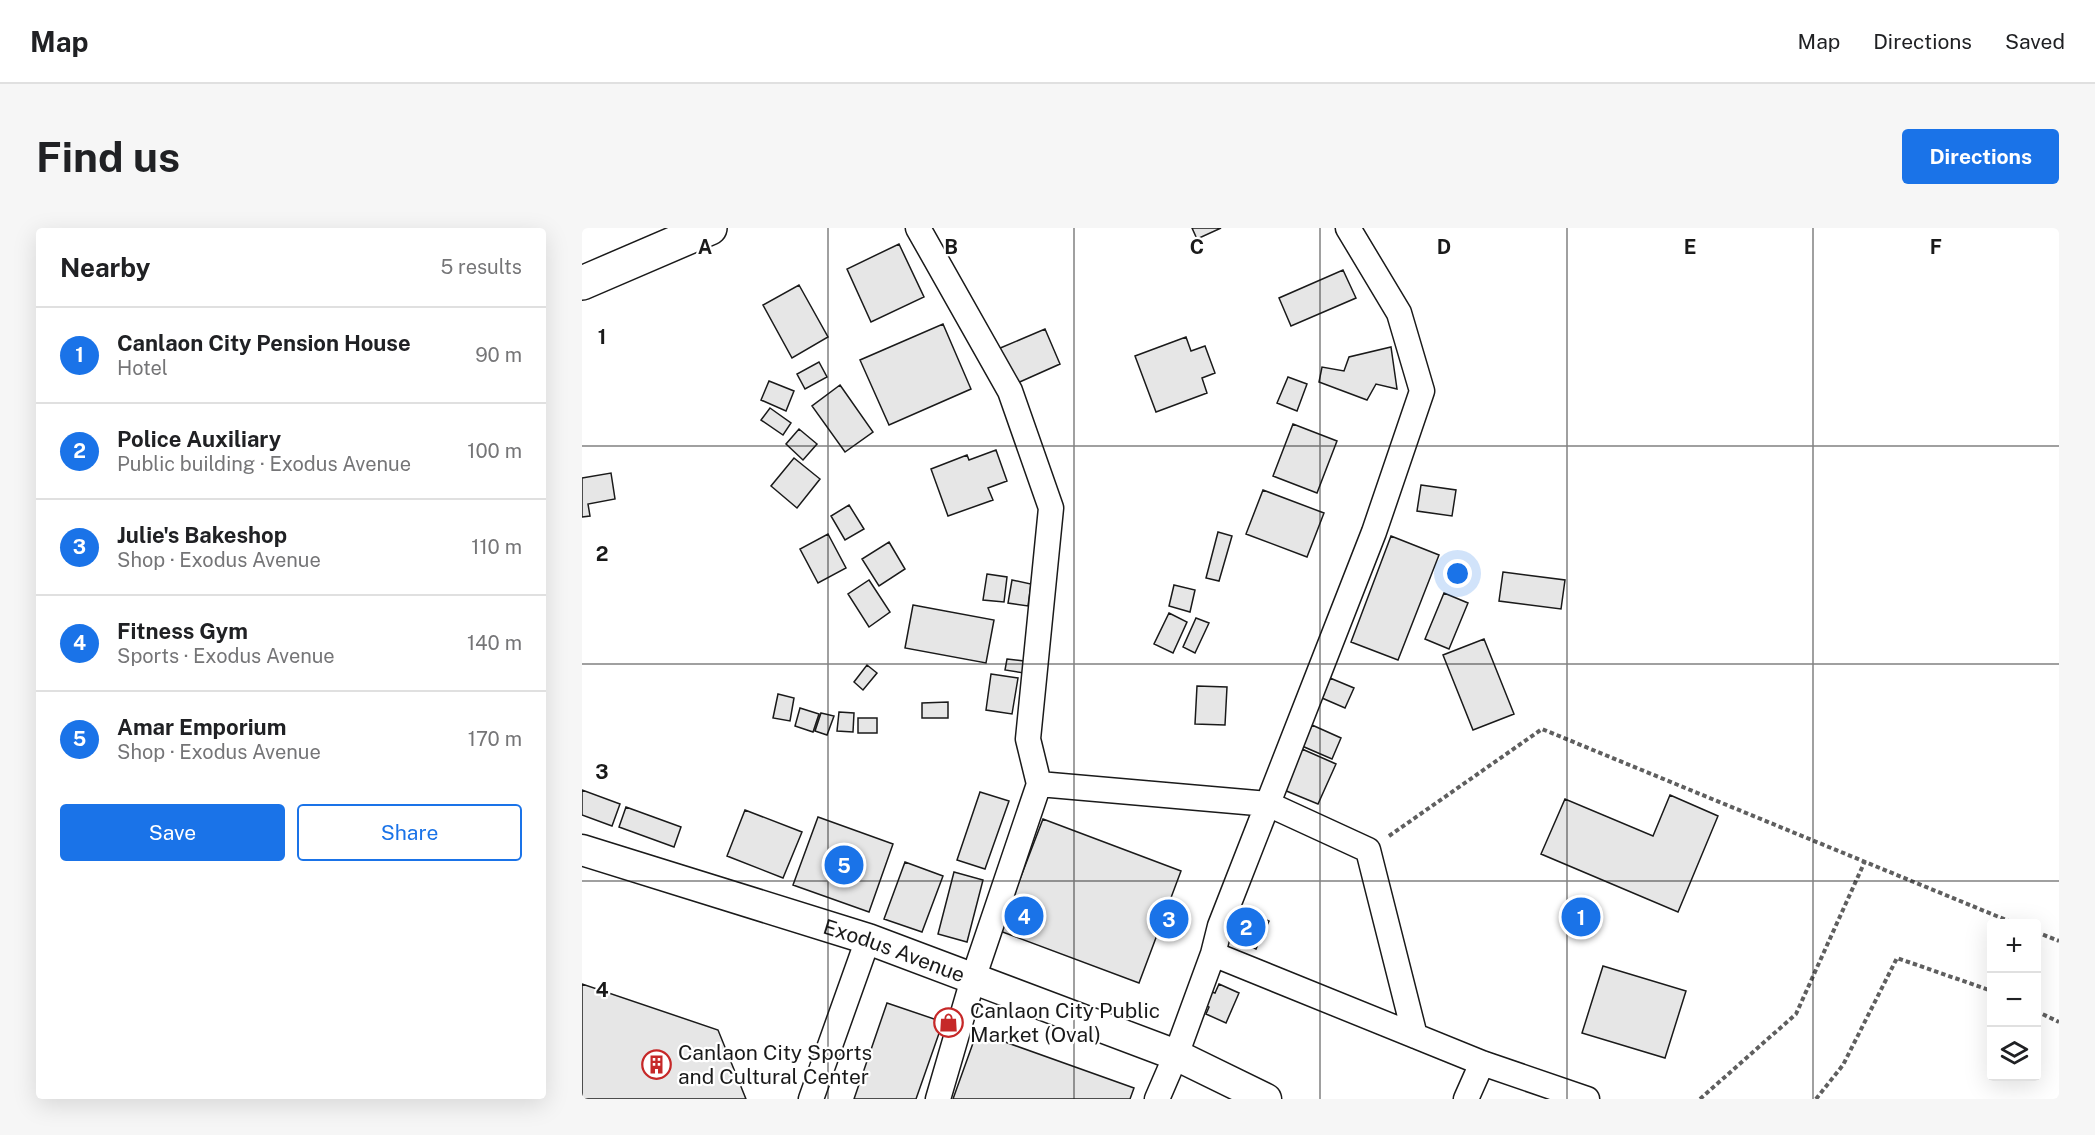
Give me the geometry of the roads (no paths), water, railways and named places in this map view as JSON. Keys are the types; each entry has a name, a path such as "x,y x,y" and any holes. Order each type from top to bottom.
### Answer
{"main road":[{"path":"582,283 710,228"}],"street":[{"path":"918,228 1010,391 1051,508 1029,740 1039,784 973,979 938,1099"},
{"path":"1157,1099 1176,1055 1213,954 1220,926 1374,532 1422,391 1399,313 1348,228"},
{"path":"1039,784 1268,804 1368,850 1415,1036"},
{"name":"Exodus Avenue","path":"582,850 868,939 1176,1055 1256,1097"},
{"path":"811,1099 868,939"},
{"path":"1213,954 1482,1063 1587,1099"},
{"path":"1466,1099 1482,1063"}],"place":[{"name":"Amar Emporium","path":"844,865"},
{"name":"Fitness Gym","path":"1024,916"},
{"name":"Canlaon City Pension House","path":"1581,917"},
{"name":"Julie's Bakeshop","path":"1169,919"},
{"name":"Police Auxiliary","path":"1246,927"},
{"name":"Canlaon City Public Market (Oval)","path":"949,1022"},
{"name":"Canlaon City Sports and Cultural Center","path":"657,1064"}]}
